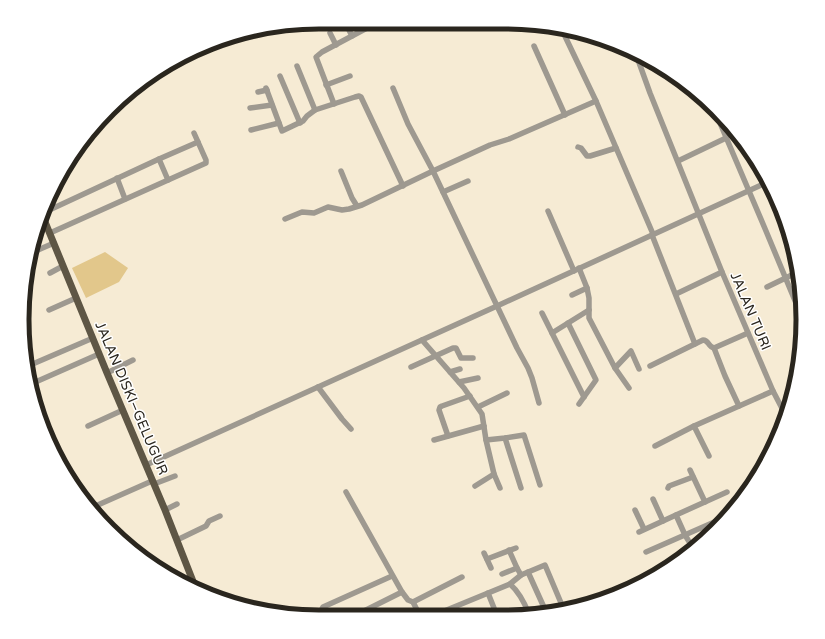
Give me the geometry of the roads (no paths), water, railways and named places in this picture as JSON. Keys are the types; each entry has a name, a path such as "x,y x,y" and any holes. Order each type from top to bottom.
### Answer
{"main road":[{"name":"JALAN DISKI–GELUGUR","path":"46,224 165,510 193,581"}],"street":[{"path":"348,29 352,36"},
{"path":"334,104 316,57 336,44 365,29"},
{"path":"330,33 336,44"},
{"path":"565,36 596,101 616,148 652,234 695,344"},
{"path":"534,46 565,114"},
{"name":"JALAN TURI","path":"639,61 722,272 772,391 782,409"},
{"path":"297,66 315,110"},
{"path":"280,76 300,123"},
{"path":"326,85 350,76"},
{"path":"393,88 408,124 433,171 517,348 528,368 539,402"},
{"path":"258,92 266,89 282,131 300,123 315,110 355,97 361,97 403,186"},
{"path":"285,219 302,212 314,213 328,207 342,210 357,206 490,145 509,139 596,101"},
{"path":"250,108 272,105"},
{"path":"251,130 279,124"},
{"path":"720,124 795,300"},
{"path":"50,233 206,162 194,133"},
{"path":"678,161 726,138"},
{"path":"50,209 116,178 198,142"},
{"path":"578,147 581,148 587,156 616,148"},
{"path":"159,159 168,180"},
{"path":"341,171 352,198 357,206"},
{"path":"116,178 125,199"},
{"path":"443,192 468,181"},
{"path":"146,465 762,184"},
{"path":"548,211 576,269 587,288 589,298 589,318 616,368 629,388"},
{"path":"38,250 54,243"},
{"path":"50,273 63,266"},
{"path":"676,294 722,272"},
{"path":"768,287 792,275"},
{"path":"572,295 587,288"},
{"path":"49,310 76,298"},
{"path":"552,332 589,310"},
{"path":"542,313 584,397"},
{"path":"568,323 596,380 579,404"},
{"path":"714,348 748,334"},
{"path":"32,364 93,338"},
{"path":"422,340 459,382 482,414 494,474 500,488 488,478"},
{"path":"650,366 703,340 706,340 710,347 714,348 739,406"},
{"path":"411,367 455,347 461,358 474,358"},
{"path":"616,368 631,351 639,369"},
{"path":"36,381 99,354"},
{"path":"107,372 133,360"},
{"path":"450,372 460,369"},
{"path":"459,382 478,378"},
{"path":"318,387 342,419 352,429"},
{"path":"655,446 694,426 772,391"},
{"path":"478,407 507,393"},
{"path":"448,436 439,408 470,396"},
{"path":"88,426 123,410"},
{"path":"434,440 484,426"},
{"path":"694,426 709,456"},
{"path":"486,440 531,433"},
{"path":"524,435 540,486"},
{"path":"505,438 521,488"},
{"path":"690,470 705,502"},
{"path":"475,486 494,474"},
{"path":"97,506 153,483 175,476"},
{"path":"668,488 669,486 693,477"},
{"path":"346,492 392,576 408,600 413,602 417,610"},
{"path":"635,510 642,530 727,492"},
{"path":"653,499 663,521"},
{"path":"165,510 177,504"},
{"path":"676,515 690,543"},
{"path":"177,540 206,526 209,521 220,516"},
{"path":"646,552 713,522"},
{"path":"487,559 516,548"},
{"path":"509,550 521,575"},
{"path":"484,553 491,568"},
{"path":"447,610 510,584 521,575 544,565 561,604"},
{"path":"502,574 517,568"},
{"path":"528,572 544,608"},
{"path":"322,610 323,607 392,576"},
{"path":"413,602 462,577"},
{"path":"510,584 526,609"},
{"path":"366,610 402,592"},
{"path":"488,593 494,608"}]}
